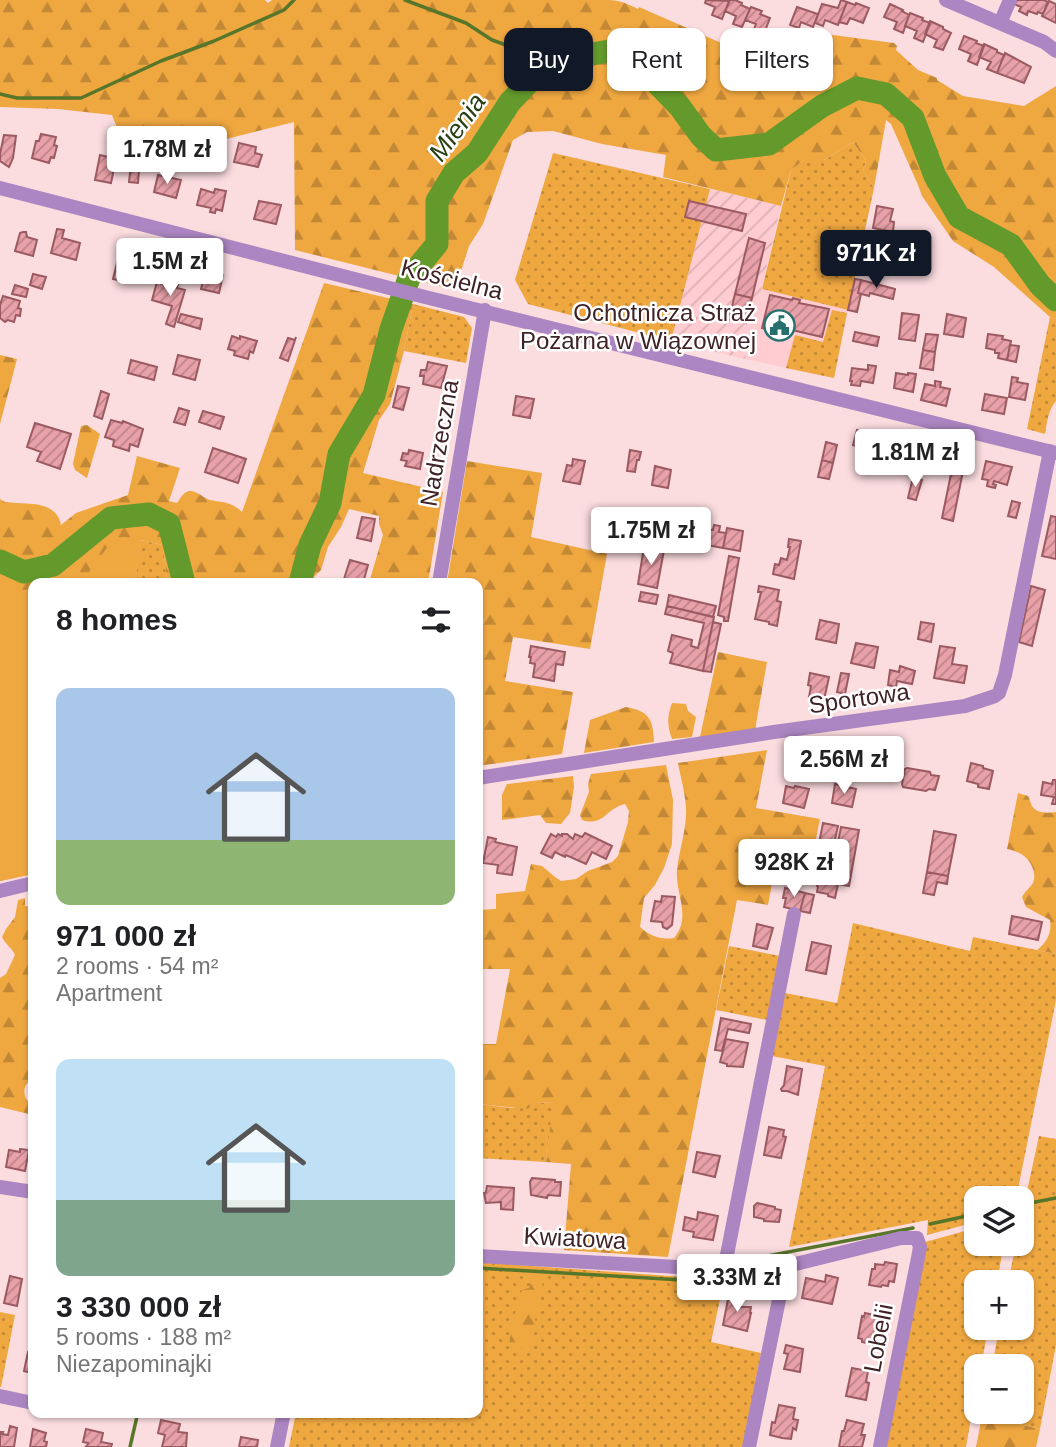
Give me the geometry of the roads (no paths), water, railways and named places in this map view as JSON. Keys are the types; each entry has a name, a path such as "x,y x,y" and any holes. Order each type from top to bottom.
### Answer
{"street":[{"path":"946,0 1044,42 1056,51"},
{"path":"1000,23 1010,0"},
{"name":"Kościelna","path":"0,188 413,294 1053,452"},
{"name":"Nadrzeczna","path":"440,578 485,310"},
{"name":"Sportowa","path":"483,777 965,706 995,696 999,693 1005,675 1053,452"},
{"path":"0,891 28,884"},
{"path":"724,1270 794,914"},
{"path":"0,1187 28,1191"},
{"name":"Kwiatowa","path":"483,1256 751,1271 775,1269 901,1238 917,1238"},
{"name":"Lobelii","path":"880,1447 920,1247 917,1238"},
{"path":"749,1447 780,1290 775,1269"},
{"path":"0,1396 28,1402"},
{"path":"277,1447 283,1418"}],"waterway":[{"path":"0,94 17,98 81,98 161,61 284,10 294,0"},
{"path":"405,0 466,23 492,40 504,44"},
{"name":"Mienia","path":"301,578 310,545 330,503 339,454 374,395 391,329 409,278 437,244 437,201 454,173 477,153 510,102 535,76 555,61 609,51 642,68 716,150 769,144 822,106 857,88 886,94 913,118 935,176 959,217 1011,245 1040,285 1056,300"},
{"name":"Mienia","path":"0,561 24,572 53,565 111,518 149,514 169,524 183,578"},
{"path":"1034,1202 1056,1198"},
{"path":"930,1224 964,1217"},
{"path":"736,1262 913,1228"},
{"path":"483,1268 733,1283"},
{"path":"130,1447 137,1418"}],"place":[{"name":"Ochotnicza Straż Pożarna w Wiązownej","path":"779,326"}]}
